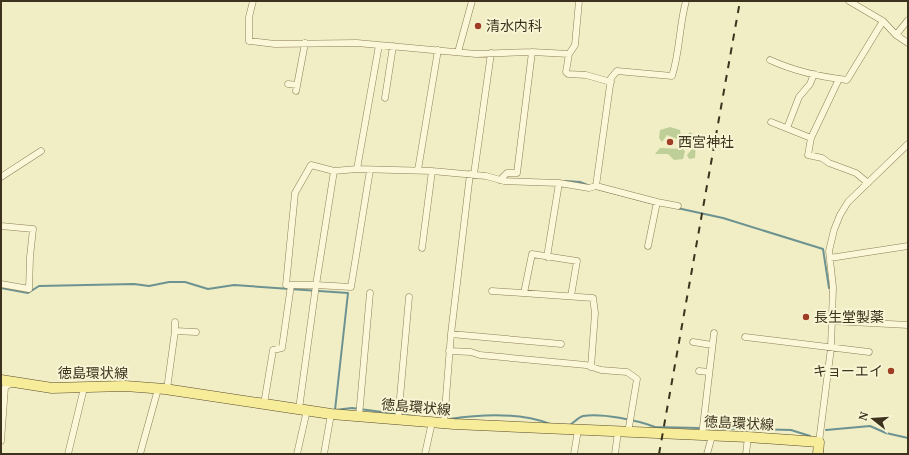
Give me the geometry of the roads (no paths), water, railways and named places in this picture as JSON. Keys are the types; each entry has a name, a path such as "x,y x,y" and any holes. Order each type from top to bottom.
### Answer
{"main road":[{"name":"徳島環状線","path":"1,382 52,388 125,386 162,389 331,414 359,411 432,422 444,420 578,430 627,426 819,442"},
{"path":"818,454 819,442"}],"street":[{"path":"253,1 249,17 249,41 305,44 358,43 458,52 532,52 569,54"},
{"path":"458,52 472,1"},
{"path":"579,1 575,45 569,54 566,72 568,74 586,75 611,82"},
{"path":"594,187 611,78 617,72 672,76 677,61 681,18 686,1"},
{"path":"849,1 883,21 896,35 908,43"},
{"path":"896,35 908,20"},
{"path":"770,60 787,68 847,80 883,21"},
{"path":"288,84 296,88 305,44"},
{"path":"357,170 379,45"},
{"path":"385,98 393,46"},
{"path":"418,170 438,50"},
{"path":"500,180 507,172 517,173 532,52"},
{"path":"444,420 451,334 472,174 491,53"},
{"path":"787,128 799,97 810,84 814,74"},
{"path":"839,79 811,138 808,155 822,158 829,164 856,173 868,183"},
{"path":"771,122 811,138"},
{"path":"819,442 831,348 833,287 830,243 840,215 848,202 908,144"},
{"path":"1,176 41,151"},
{"path":"370,170 352,286 316,288 290,287 286,285 295,193 311,165 334,171 357,170 370,170 418,170 472,174 500,180 559,183 594,187 656,204 678,206"},
{"path":"297,454 316,288 334,171"},
{"path":"422,248 432,171"},
{"path":"547,257 559,183"},
{"path":"648,246 656,204"},
{"path":"1,226 33,229 29,289 1,284"},
{"path":"830,258 908,246"},
{"path":"524,293 532,254 577,261 571,296"},
{"path":"264,404 273,350 282,348 290,287"},
{"path":"492,291 593,298 596,313 591,367"},
{"path":"359,411 370,293"},
{"path":"399,416 409,297"},
{"path":"832,321 908,326"},
{"path":"140,454 162,389 175,331 175,322"},
{"path":"175,331 196,332"},
{"path":"708,454 703,396 709,372 714,333"},
{"path":"451,334 561,344"},
{"path":"745,337 870,352"},
{"path":"693,342 712,345"},
{"path":"450,351 586,365 601,370 627,372 637,379 627,426 615,454"},
{"path":"699,371 709,372"},
{"path":"1,441 5,387 12,383"},
{"path":"68,454 84,388"},
{"path":"324,454 331,414"},
{"path":"425,454 432,422"},
{"path":"574,454 578,430"},
{"path":"746,454 748,437"}],"waterway":[{"path":"565,181 580,182 590,186"},
{"path":"594,188 655,204"},
{"path":"677,208 723,218 823,249 829,288"},
{"path":"1,288 28,293 39,286 134,284 149,286 169,282 185,282 208,289 234,285 348,293 335,410 352,408 412,416"},
{"path":"450,419 501,415 526,417 550,424"},
{"path":"570,425 578,418 583,416 600,415 639,422 655,427 791,430 810,436"},
{"path":"826,430 870,426 886,433 908,438"}],"railway":[{"path":"659,454 740,1"}],"place":[{"name":"清水内科","path":"478,26"},
{"name":"西宮神社","path":"670,142"},
{"name":"長生堂製薬","path":"806,317"},
{"name":"キョーエイ","path":"891,371"}]}
